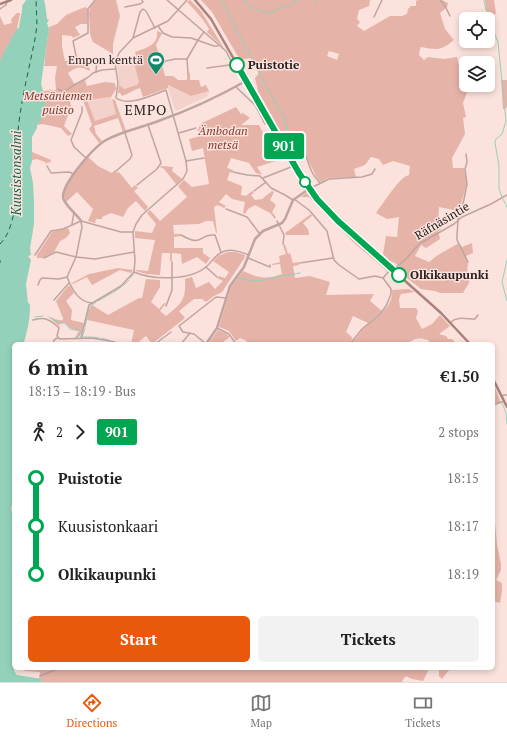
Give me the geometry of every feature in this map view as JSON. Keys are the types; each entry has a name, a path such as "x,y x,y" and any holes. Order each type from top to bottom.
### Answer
{"main road":[{"path":"0,4 11,0"},
{"path":"195,0 211,19 309,188 338,221 451,322 468,342"},
{"path":"495,383 507,407"}],"street":[{"path":"76,56 73,41 88,33 88,9 95,0"},
{"path":"125,7 140,4 142,0"},
{"path":"167,0 226,51 232,63 207,68"},
{"path":"81,338 88,307 92,303 121,286 134,272 133,232 136,224 142,215 183,179 187,172 186,161 166,90 128,102 117,99 115,96 118,90 116,61 119,53 133,38 168,21 186,0"},
{"path":"374,16 382,0"},
{"path":"440,0 450,16"},
{"path":"0,9 6,5 7,1"},
{"path":"133,38 140,12 143,9 146,11 155,28"},
{"path":"158,26 163,32 172,37 186,37 214,46 218,45"},
{"path":"188,73 188,59 204,32"},
{"path":"96,72 97,58"},
{"path":"166,61 188,59"},
{"path":"58,89 64,92 96,72 116,69"},
{"path":"88,307 78,297 67,277 76,258 82,227 81,221 63,197 65,188 74,174 86,158 104,141 125,132 174,116 246,81"},
{"path":"236,87 255,105 265,124"},
{"path":"82,107 82,112 72,140 74,147 86,158"},
{"path":"137,185 157,169 161,163 148,125"},
{"path":"178,133 196,128"},
{"path":"116,171 130,159 132,155 125,132"},
{"path":"290,140 298,142 309,162 312,171 320,183"},
{"path":"263,178 291,167 281,148 277,144"},
{"path":"466,154 467,184 462,209 457,222 457,240 468,262"},
{"path":"186,161 204,158"},
{"path":"47,166 51,173 69,172 74,174"},
{"path":"207,342 217,328 232,282 242,270 255,240 260,234 280,224 285,219 294,200 309,188 329,179 360,178 372,174 375,169"},
{"path":"233,172 247,175 258,175 263,178 270,188 285,194 309,210 327,232 333,258 339,266 359,279 375,276 383,278 392,289 386,306 377,317 362,329 352,342"},
{"path":"254,191 266,182"},
{"name":"Räfnäsintie","path":"383,278 407,258 419,244 457,222 462,217 507,195"},
{"path":"226,209 247,217 260,234"},
{"path":"72,225 74,212"},
{"path":"278,220 284,234 283,244"},
{"path":"35,255 50,232 63,229 81,221 121,232 133,232"},
{"path":"182,235 190,240 197,241 206,235 214,235 221,252"},
{"path":"134,272 147,276 172,277 192,275 206,267 221,252 233,250 270,267 270,265"},
{"path":"44,258 56,252 76,258 95,259 134,252"},
{"path":"300,264 333,258"},
{"path":"166,306 172,290 172,262"},
{"path":"206,267 217,277"},
{"path":"38,285 42,278 59,280 67,277"},
{"path":"54,300 69,283"},
{"path":"204,342 194,334 183,332 179,326 216,297 226,298"},
{"path":"84,302 92,303"},
{"path":"451,322 457,319 475,319 478,315"},
{"path":"33,320 43,318 48,319 58,326 58,338"},
{"path":"217,328 229,334 235,342"},
{"path":"158,342 171,332"},
{"path":"183,342 190,333"},
{"path":"53,342 58,338 81,338 101,339 115,342"},
{"path":"502,396 507,396"},
{"path":"495,404 504,401"},
{"path":"40,676 55,670"}],"shaded area":[{"path":"117,63 134,63 139,82 137,85 124,89 119,85"},
{"path":"167,85 191,96 209,91 210,93 207,94 208,96 176,111"},
{"path":"111,97 116,114 95,121 87,100"}],"green space":[{"path":"96,0 116,0 120,16 113,44 113,54 93,42 90,34 89,12 91,6"},
{"path":"190,0 201,11 224,48 207,32 209,29 207,25 187,2"},
{"path":"201,0 370,0 369,6 359,10 357,19 360,22 357,26 364,31 390,16 402,16 407,14 408,9 411,6 416,6 416,1 418,0 442,0 448,3 447,7 440,13 445,29 454,40 439,49 421,47 419,55 424,60 428,57 444,59 457,57 459,66 459,92 467,92 463,103 466,117 463,118 465,134 452,158 453,168 464,168 467,183 459,211 439,207 438,224 441,230 438,231 440,239 426,248 421,245 415,256 429,262 459,243 462,247 472,243 473,253 466,256 468,262 467,273 471,274 469,283 463,293 440,293 421,289 407,278 397,264 390,261 383,254 386,236 397,237 399,217 387,219 376,213 391,191 409,175 410,166 393,161 383,165 379,159 371,157 365,165 354,169 356,177 328,178 321,182 316,176 298,140 291,139 289,130 281,132 258,91 255,78 259,73 257,69 258,66 255,66 251,58 240,60 212,12","holes":["329,51 339,54 337,60 327,56"]},
{"path":"485,0 494,0 496,13 495,14 495,12 487,12"},
{"name":"Metsäniemen puisto","path":"85,7 88,9 87,24 81,24 75,27 80,35 73,38 72,36 62,35 62,47 65,61 77,60 77,55 79,60 88,60 90,71 84,68 79,68 68,73 75,85 85,80 87,86 105,82 115,83 116,89 111,97 87,100 95,121 116,114 112,99 115,100 126,131 123,132 118,118 94,126 96,134 102,141 99,143 89,129 92,125 82,97 70,98 71,107 64,126 72,134 68,136 61,128 43,124 37,125 44,109 45,100 43,91 56,90 55,78 57,66 44,66 49,27 57,24 66,15"},
{"path":"17,13 20,13 17,29 19,28 0,93 0,16 4,25 12,23 11,19"},
{"path":"21,14 23,14 19,27"},
{"path":"157,31 162,33 156,45 161,62 166,60 166,62 162,64 165,76 173,76 178,80 187,80 187,73 190,73 190,80 199,80 201,87 206,85 209,91 191,96 168,85 168,88 143,97 140,88 122,96 118,93 119,85 124,89 137,85 139,82 134,63 139,63 135,52 154,43 157,36"},
{"path":"501,80 507,80 507,107 505,109 503,109"},
{"name":"Ämbodan metsä","path":"236,107 241,114 243,113 250,118 241,125 259,125 268,143 275,141 278,144 269,147 271,159 284,155 285,158 257,167 262,175 256,173 249,163 231,158 227,168 233,170 232,173 230,172 227,180 242,186 241,195 246,196 252,191 254,193 251,195 255,200 262,199 272,191 274,192 270,200 276,205 272,212 276,217 275,219 270,213 255,205 248,209 245,214 243,213 245,202 232,199 226,194 219,202 226,206 224,208 218,205 214,207 217,233 213,221 206,221 199,224 173,225 174,234 181,234 181,236 174,237 174,248 203,248 203,253 210,258 206,264 197,257 182,264 181,254 172,253 172,261 170,261 170,253 162,253 160,275 146,274 136,271 148,271 155,240 135,238 135,231 152,233 156,224 147,213 150,210 160,221 187,197 178,186 184,180 192,187 209,184 203,148 192,151 189,139 197,137 200,133 197,130 202,123"},
{"path":"291,141 297,143 302,154 294,157 287,144"},
{"path":"32,152 51,160 50,163 48,162 46,164 45,162 37,159 32,160"},
{"path":"88,157 98,166 112,173 115,170 117,173 119,172 132,188 135,185 138,188 134,191 148,207 145,211 136,201 128,208 123,217 111,213 102,217 102,219 96,219 95,223 88,221 93,209 77,192 66,202 64,197 65,191 71,179"},
{"path":"160,167 173,167 172,171 182,179 176,184 164,169"},
{"path":"306,193 388,270 385,272 386,270 353,242 309,197 301,197"},
{"path":"311,214 312,216 303,223 308,229 309,235 286,235 285,233"},
{"path":"68,228 70,233 66,238 60,241 54,252 43,258 37,258 37,255 52,232"},
{"path":"285,244 288,254 290,253 293,263 299,262 299,265 293,266 295,278 310,276 330,282 326,295 374,294 370,301 382,311 368,323 353,316 346,332 353,338 351,339 353,341 365,327 387,307 392,296 392,290 409,289 415,292 401,294 399,299 400,308 416,308 418,311 416,318 422,329 432,324 440,315 450,326 439,334 446,336 448,339 452,339 455,342 430,342 428,340 415,339 411,342 247,342 240,338 236,341 229,331 219,327 231,287 243,271 266,278 282,274 280,264 272,264 280,262 279,256 286,254 283,245"},
{"path":"228,252 235,252 245,255 245,257 222,292 206,302 202,299 194,299 179,311 185,318 155,342 150,342 146,336 138,342 131,342 134,330 87,320 89,310 92,305 108,315 139,298 142,298 146,279 160,280 160,287 151,302 159,309 164,303 166,303 160,311 166,316 176,308 184,297 185,279 192,277 196,288 209,282 215,289 223,281 217,278 219,276 225,278 229,272 213,261 218,256"},
{"path":"118,268 133,270 131,273 120,270 92,285 87,277 73,284 72,283 89,274"},
{"path":"68,286 70,286 74,293 66,301 72,310 71,320 84,323 81,335 77,338 75,338 79,331 70,328 65,323 59,324 60,327 49,317 57,320 63,320 56,301"},
{"path":"218,330 230,337 223,342 209,342"},
{"path":"495,388 501,403 495,405"},
{"path":"495,523 497,545 501,564 501,570 496,580 502,583 500,603 495,602"},
{"path":"24,670 428,670 423,681 406,676 402,681 403,682 42,682 42,679 39,679 40,672"},
{"path":"439,670 449,670 442,679 439,676"}],"water":[{"name":"Kuusistonsalmi","path":"26,0 44,0 47,19 49,20 47,23 49,29 41,84 45,96 45,105 42,119 37,125 32,137 32,161 30,168 33,183 34,224 30,248 31,255 28,256 31,260 26,284 28,303 30,304 29,320 24,342 12,342 12,670 14,670 17,675 42,679 42,682 0,682 0,62 5,50 19,28 22,6"}],"waterway":[{"path":"222,0 264,83 284,117 296,157"},
{"path":"243,0 258,10 266,13 277,10 283,6 288,7 298,0"},
{"path":"314,0 316,4"},
{"path":"484,0 486,10 490,17 491,25 498,42 506,121 502,134 496,139 495,143 499,166 499,189 502,197"},
{"path":"503,199 507,207"},
{"path":"507,260 502,282 507,301"},
{"path":"237,278 251,281 266,280 300,273"},
{"path":"130,278 134,274"},
{"path":"123,286 129,280"},
{"path":"113,293 121,287"},
{"path":"98,301 112,293"},
{"path":"85,327 89,308 96,302"},
{"path":"35,317 43,316"},
{"path":"49,317 57,322 65,323 70,329 81,331 79,336 75,338"},
{"path":"85,329 82,337 91,337"},
{"path":"93,337 99,338"},
{"path":"101,338 109,340"},
{"path":"502,403 506,413 507,424"}],"ferry route":[{"path":"0,244 7,234 12,222 15,207 19,119 35,39 37,25 36,0"}],"bus line":[{"name":"901","path":"237,65 299,173 317,199 338,221 399,275"}],"place":[{"name":"Puistotie","path":"237,65"},
{"name":"Empon kenttä","path":"156,75"},
{"name":"Olkikaupunki","path":"399,275"}],"district":[{"name":"EMPO","path":"146,110"}]}
